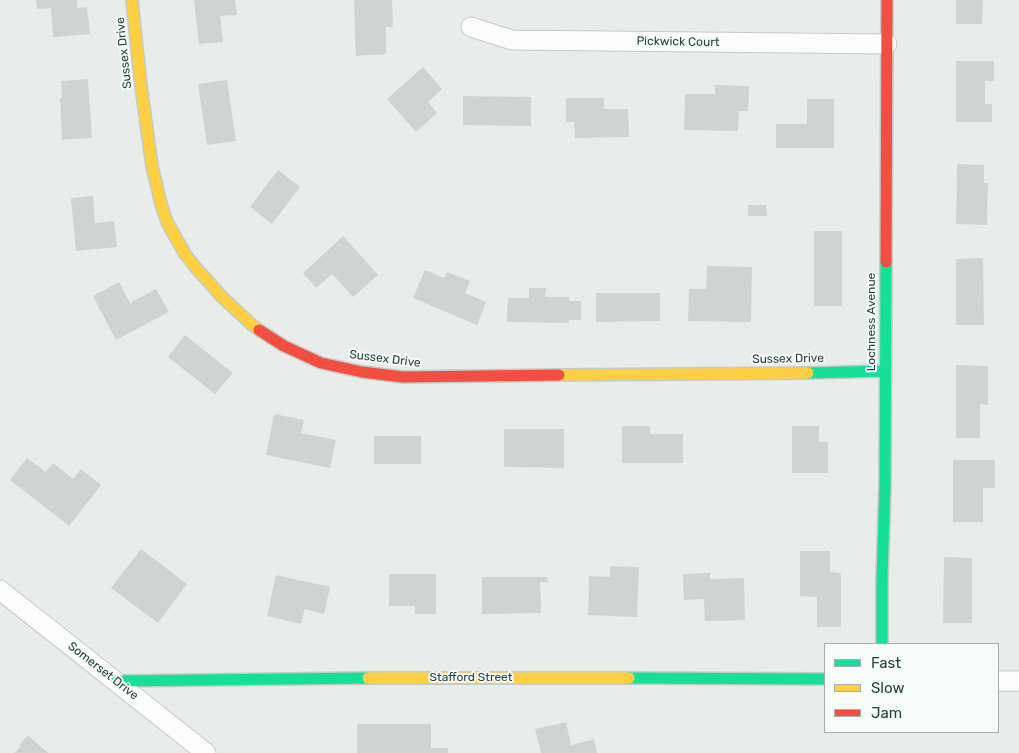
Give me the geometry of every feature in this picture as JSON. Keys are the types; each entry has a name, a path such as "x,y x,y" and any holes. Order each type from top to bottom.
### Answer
{"street":[{"name":"Sussex Drive","path":"132,0 152,166 167,222 185,254 222,297 251,324 284,346 302,355 322,363 362,372 416,377 885,371"},
{"name":"Lochness Avenue","path":"882,643 887,0"},
{"name":"Pickwick Court","path":"471,27 512,40 887,44"},
{"name":"Somerset Drive","path":"0,590 206,753"},
{"name":"Stafford Street","path":"116,681 427,678 824,679"},
{"path":"999,681 1019,681"}],"building":[{"path":"36,0 77,0 77,8 87,7 90,34 53,37 51,8 37,9"},
{"path":"194,0 235,0 237,15 220,16 223,42 199,44"},
{"path":"354,0 392,0 393,27 386,27 386,54 356,56"},
{"path":"956,0 983,0 982,24 956,24"},
{"path":"956,61 994,61 994,81 985,81 985,104 992,104 992,122 956,122"},
{"path":"423,67 442,89 428,102 437,113 416,132 387,99"},
{"path":"88,79 92,138 62,140 61,81"},
{"path":"227,80 236,141 207,145 198,84"},
{"path":"715,85 749,86 748,111 739,111 738,131 684,130 685,94 715,94"},
{"path":"463,96 531,97 531,126 463,125"},
{"path":"566,98 604,98 604,109 628,109 629,137 575,138 574,122 566,122"},
{"path":"807,99 834,99 834,148 776,148 776,124 807,124"},
{"path":"957,164 984,165 984,183 988,183 987,225 956,224"},
{"path":"278,170 300,187 272,224 250,207"},
{"path":"93,196 95,223 114,221 117,247 76,251 71,198"},
{"path":"748,205 766,205 767,216 748,216"},
{"path":"814,231 842,231 842,306 814,306"},
{"path":"343,236 378,275 353,297 332,274 316,288 303,273"},
{"path":"983,258 984,325 956,325 956,259"},
{"path":"707,266 752,267 751,322 688,321 689,289 706,289"},
{"path":"425,270 444,278 447,272 470,281 465,293 486,302 477,325 413,298"},
{"path":"119,282 130,303 156,289 169,312 116,340 93,296"},
{"path":"529,288 546,288 545,297 569,297 569,301 581,301 581,320 569,320 569,323 507,322 508,298 529,298"},
{"path":"596,293 660,293 660,321 596,322"},
{"path":"185,335 233,373 215,394 168,357"},
{"path":"956,365 988,366 988,405 980,404 980,438 956,438"},
{"path":"274,414 304,420 301,433 336,440 330,468 266,455"},
{"path":"622,426 650,426 650,434 683,434 683,463 622,463"},
{"path":"792,426 819,426 819,442 828,442 828,473 792,473"},
{"path":"504,429 564,429 564,468 504,467"},
{"path":"374,436 421,436 421,464 374,464"},
{"path":"27,458 46,472 53,463 73,479 81,469 101,485 69,526 10,480"},
{"path":"953,460 995,460 995,488 983,488 983,522 953,522"},
{"path":"141,549 187,584 158,623 111,588"},
{"path":"800,551 830,551 830,572 841,573 841,627 817,627 817,597 800,596"},
{"path":"944,557 972,558 972,623 943,623"},
{"path":"610,566 639,567 637,617 588,615 589,576 610,577"},
{"path":"710,573 710,579 744,578 745,620 705,621 704,599 684,600 683,574"},
{"path":"389,574 436,574 436,614 415,614 415,606 389,606"},
{"path":"276,575 330,587 324,614 305,609 301,624 267,616"},
{"path":"482,577 547,577 548,582 540,582 541,613 482,614"},
{"path":"566,722 571,745 594,739 597,753 541,753 535,729"},
{"path":"357,724 431,724 431,748 448,748 448,753 357,753"},
{"path":"28,735 48,753 14,753"}],"traffic: fast":[{"path":"882,643 886,262"},
{"path":"808,373 885,371"},
{"path":"116,681 368,678"},
{"path":"629,678 824,679"}],"traffic: slow":[{"path":"132,0 152,166 167,222 185,254 197,269 222,297 259,330"},
{"path":"559,375 808,373"},
{"path":"368,678 629,678"}],"traffic: jam":[{"path":"886,262 887,0"},
{"path":"259,330 284,346 321,363 362,372 403,377 559,375"}]}
